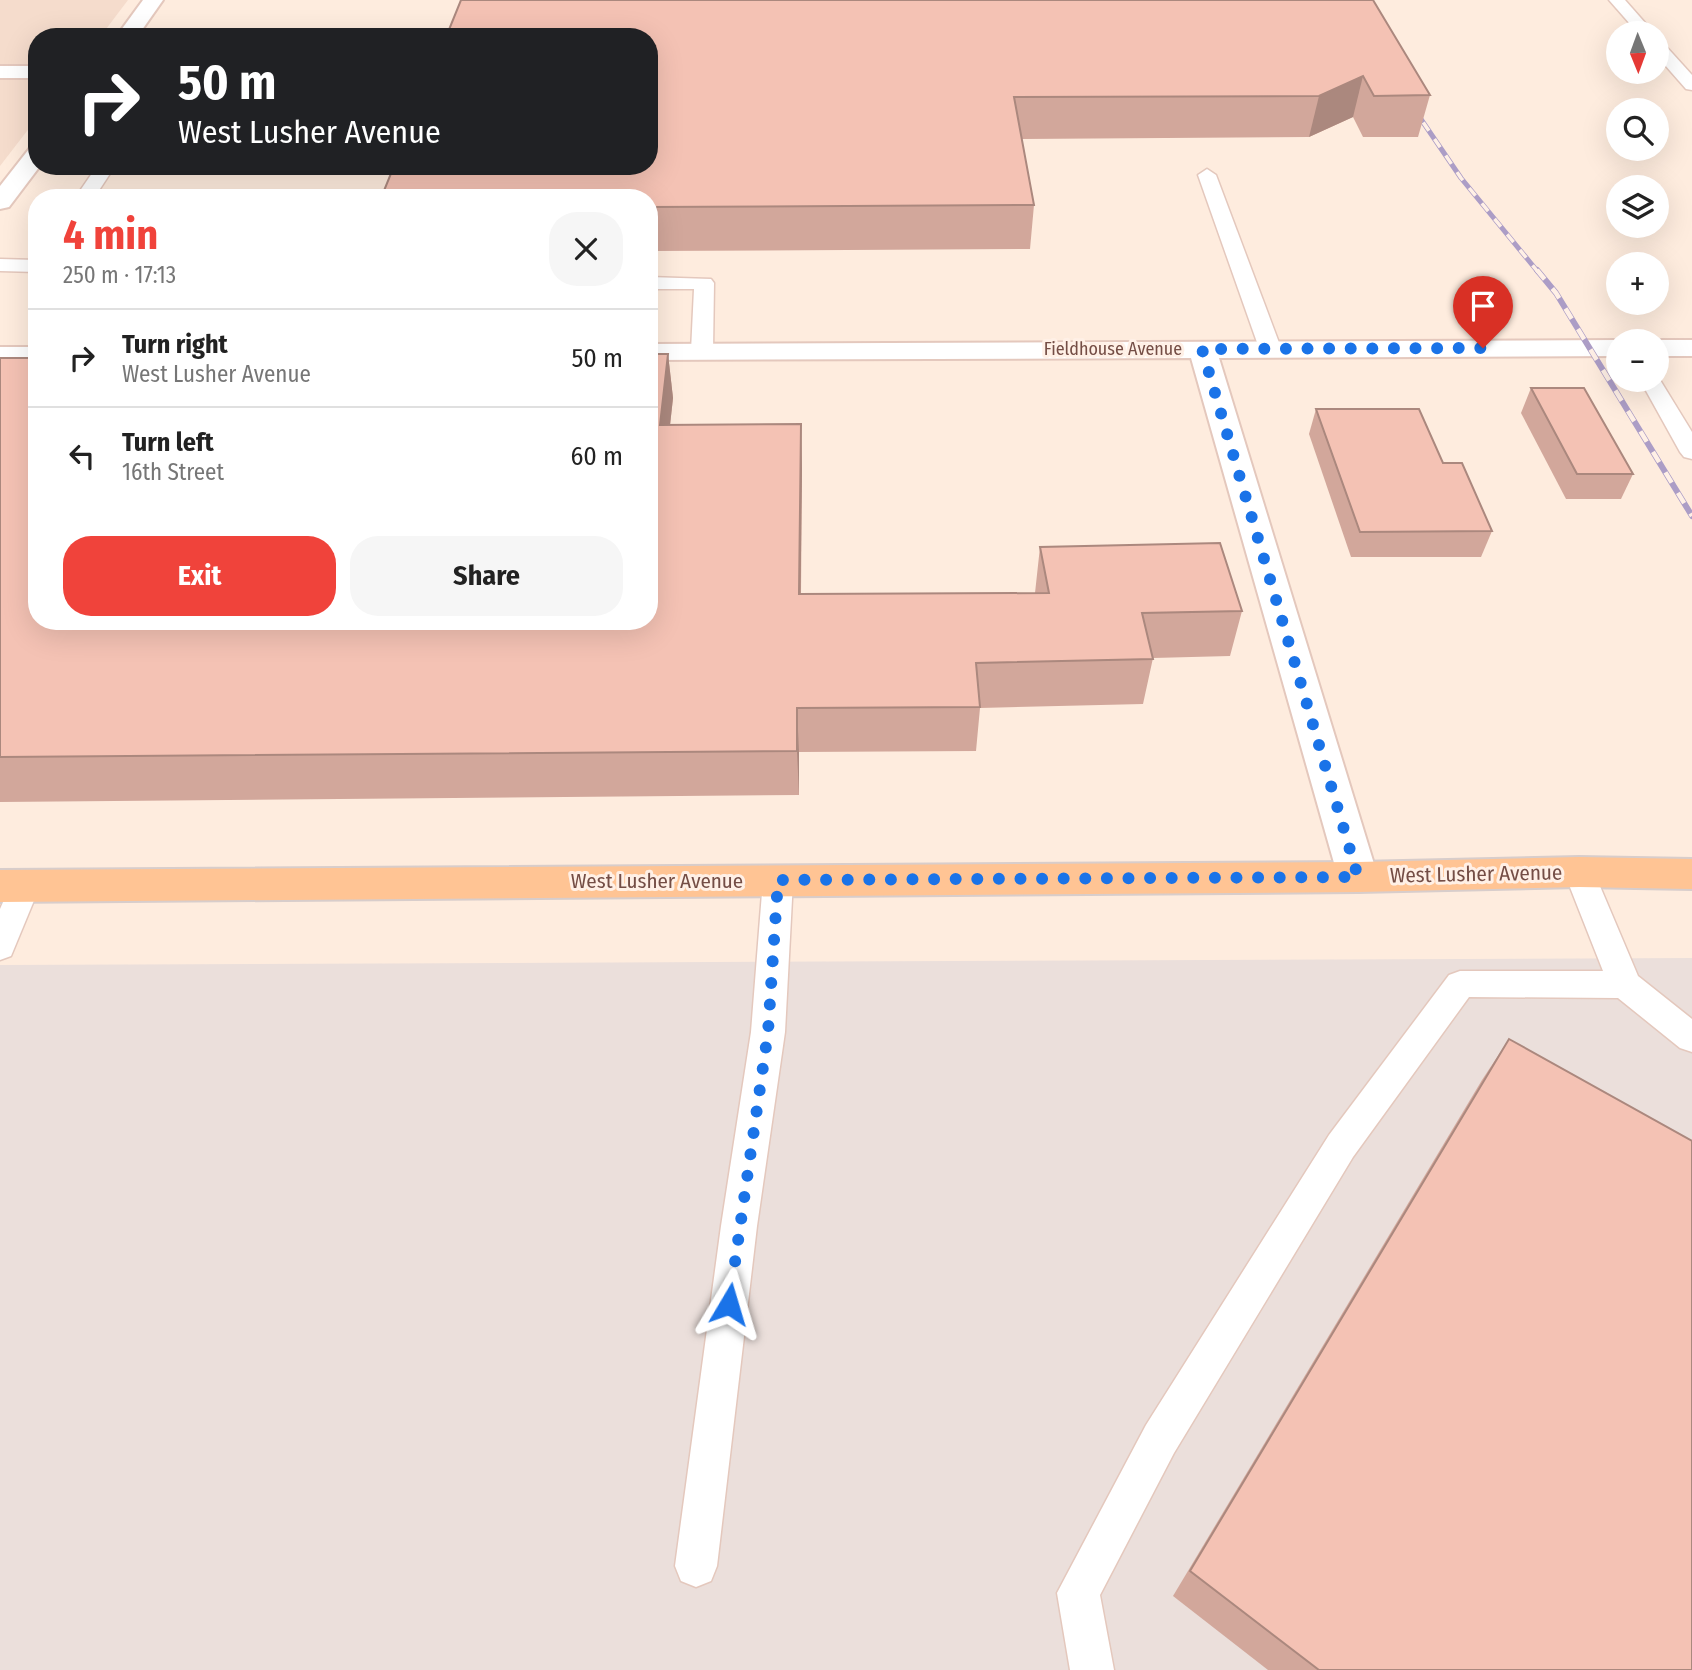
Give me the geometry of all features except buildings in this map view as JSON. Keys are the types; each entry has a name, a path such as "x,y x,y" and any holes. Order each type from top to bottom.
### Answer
{"main road":[{"name":"West Lusher Avenue","path":"13,886 1358,877 1579,872 1692,874"}],"street":[{"path":"132,28 153,0"},
{"path":"0,72 28,72"},
{"path":"3,194 28,165"},
{"name":"Fieldhouse Avenue","path":"658,352 1606,348"},
{"path":"1669,348 1692,348"},
{"path":"1202,349 1358,877"},
{"path":"0,355 28,355"}],"lane":[{"path":"1617,0 1635,21"},
{"path":"1670,60 1692,85"},
{"path":"1207,175 1270,348"},
{"path":"0,265 28,266"},
{"path":"658,283 704,283 702,352"},
{"path":"1660,392 1684,422 1692,452"},
{"path":"1579,872 1625,985 1692,1038"},
{"path":"696,1566 739,1226 768,1032 778,880"},
{"path":"0,947 13,886"},
{"path":"1092,1670 1078,1593 1160,1439 1342,1146 1460,984 1625,985"}],"shaded area":[{"path":"0,0 128,0 107,28 28,28 28,130 0,166"},
{"path":"1692,958 1692,1670 0,1670 0,965"}],"railway":[{"path":"1412,106 1461,178 1538,272"},
{"path":"1537,270 1556,293 1692,516"}],"route":[{"path":"729,1304 768,1032 778,880 1358,877 1202,349 1483,348"}]}
